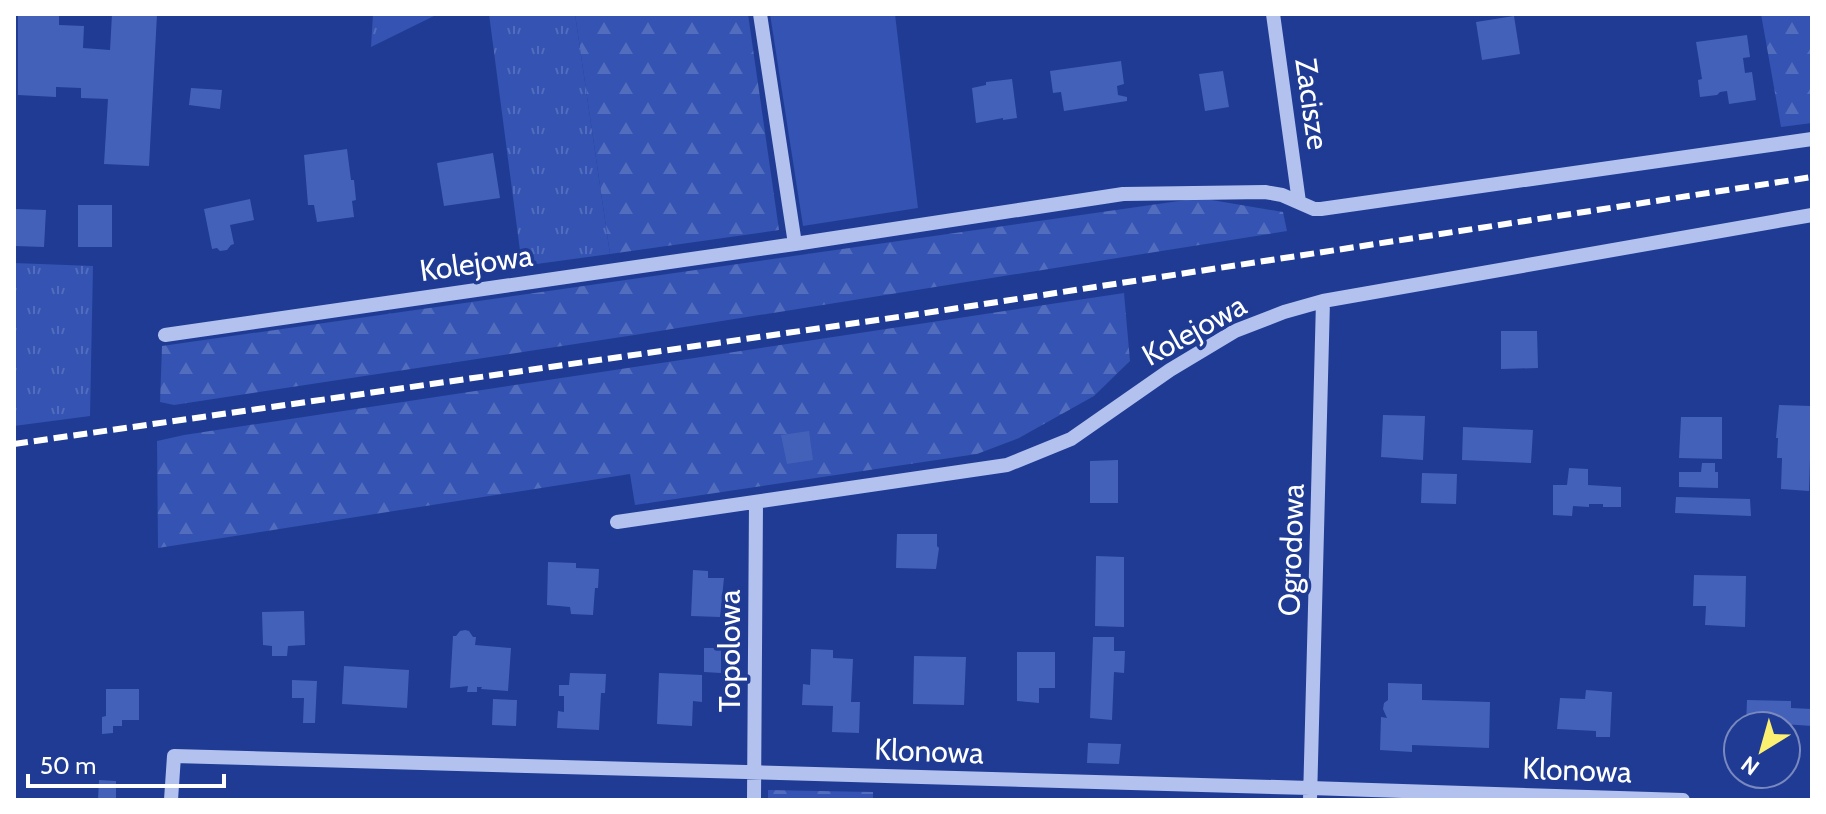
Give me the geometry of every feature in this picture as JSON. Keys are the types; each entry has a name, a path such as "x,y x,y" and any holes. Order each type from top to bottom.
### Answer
{"street":[{"path":"760,14 795,244"},
{"name":"Zacisze","path":"1273,14 1299,202"},
{"name":"Kolejowa","path":"165,335 1123,194 1265,192 1321,209 1812,139"},
{"name":"Kolejowa","path":"617,522 1007,465 1071,439 1170,370 1235,331 1284,312 1323,301 1812,215"},
{"name":"Ogrodowa","path":"1310,794 1323,301"},
{"name":"Topolowa","path":"754,800 756,502"},
{"name":"Klonowa","path":"171,800 174,756 755,772 1310,794 1683,800"}],"green space":[{"path":"373,14 438,14 371,47"},
{"path":"489,14 575,14 610,254 522,266"},
{"path":"575,14 748,14 779,230 610,254"},
{"path":"770,14 895,14 918,208 803,226"},
{"path":"1761,14 1812,14 1812,123 1781,127"},
{"path":"1200,198 1283,212 1287,231 174,405 160,402 162,346"},
{"path":"14,263 93,266 90,416 14,426"},
{"path":"1124,293 1130,361 1094,396 1019,438 977,454 635,505 630,474 158,548 157,441"},
{"path":"768,790 873,792 873,800 768,800"}],"building":[{"path":"18,14 59,14 59,25 84,26 83,48 110,50 112,14 157,14 149,166 104,164 108,99 81,98 81,88 56,87 56,97 18,95"},
{"path":"1514,16 1520,54 1482,60 1476,22"},
{"path":"1747,35 1750,57 1743,58 1745,73 1752,72 1756,100 1729,104 1727,91 1700,97 1698,80 1702,79 1696,42"},
{"path":"1121,61 1124,84 1117,86 1118,95 1127,97 1127,101 1064,111 1061,92 1053,93 1050,71"},
{"path":"1223,71 1229,107 1205,111 1199,74"},
{"path":"1012,79 1017,118 976,123 972,88 986,85 986,82"},
{"path":"191,88 222,90 220,109 189,105"},
{"path":"347,149 351,180 354,180 354,217 317,222 314,205 308,205 304,155"},
{"path":"493,153 500,198 444,206 437,163"},
{"path":"250,199 254,220 230,225 234,244 227,250 212,249 204,209"},
{"path":"78,205 112,205 112,247 78,247"},
{"path":"16,209 46,210 44,247 15,246"},
{"path":"1501,331 1537,331 1538,368 1501,369"},
{"path":"1779,405 1812,406 1809,491 1781,489 1782,458 1777,458 1776,438"},
{"path":"1383,415 1425,416 1423,460 1381,457"},
{"path":"1681,417 1722,417 1722,459 1679,458"},
{"path":"1463,427 1533,430 1531,463 1462,460"},
{"path":"809,431 813,460 787,464 781,435"},
{"path":"1118,460 1118,503 1090,503 1090,461"},
{"path":"1702,463 1715,463 1718,488 1679,487 1679,472 1701,472"},
{"path":"1569,468 1588,469 1588,485 1621,487 1621,507 1589,504 1589,507 1573,506 1572,516 1553,515 1553,485 1567,485"},
{"path":"1422,473 1457,474 1456,504 1421,503"},
{"path":"1676,497 1750,499 1751,516 1675,513"},
{"path":"897,534 937,534 936,569 896,568"},
{"path":"1096,556 1124,557 1124,627 1095,626"},
{"path":"548,562 576,563 576,568 599,569 593,615 571,614 570,607 547,605"},
{"path":"693,570 708,571 708,578 724,578 720,617 691,616"},
{"path":"1694,575 1746,576 1745,627 1705,625 1706,606 1693,606"},
{"path":"304,611 305,645 288,646 287,656 272,656 272,646 263,645 262,612"},
{"path":"465,630 476,637 475,645 511,648 508,691 477,687 477,692 467,692 468,686 450,688 453,636"},
{"path":"1093,637 1114,637 1114,651 1125,651 1124,673 1114,672 1112,720 1090,718"},
{"path":"704,648 721,648 721,673 704,672"},
{"path":"811,649 833,650 833,658 853,659 851,702 860,702 859,733 832,732 833,706 802,705 803,684 810,685"},
{"path":"1017,652 1055,652 1055,688 1039,688 1039,703 1017,701"},
{"path":"914,656 966,657 964,705 913,704"},
{"path":"344,666 409,670 407,708 342,704"},
{"path":"570,673 606,674 605,693 601,693 599,730 557,728 558,711 564,712 564,696 559,696 559,685 569,685"},
{"path":"659,673 702,675 702,702 693,701 692,726 657,724"},
{"path":"292,680 317,681 315,723 303,723 304,698 292,698"},
{"path":"1388,683 1422,684 1422,700 1490,702 1489,748 1412,745 1412,752 1380,750 1381,717 1387,718 1383,709 1388,700"},
{"path":"106,689 139,689 139,720 122,720 122,726 113,726 113,733 102,734"},
{"path":"1586,690 1612,692 1610,737 1596,737 1596,731 1557,729 1560,698 1585,699"},
{"path":"493,699 517,700 516,726 492,725"},
{"path":"1747,700 1791,701 1791,708 1812,709 1812,726 1802,725 1802,710 1747,710"},
{"path":"1088,743 1121,744 1119,764 1087,763"},
{"path":"99,780 116,781 116,800 98,800"}],"railway":[{"path":"14,444 919,314 1812,177"}]}
